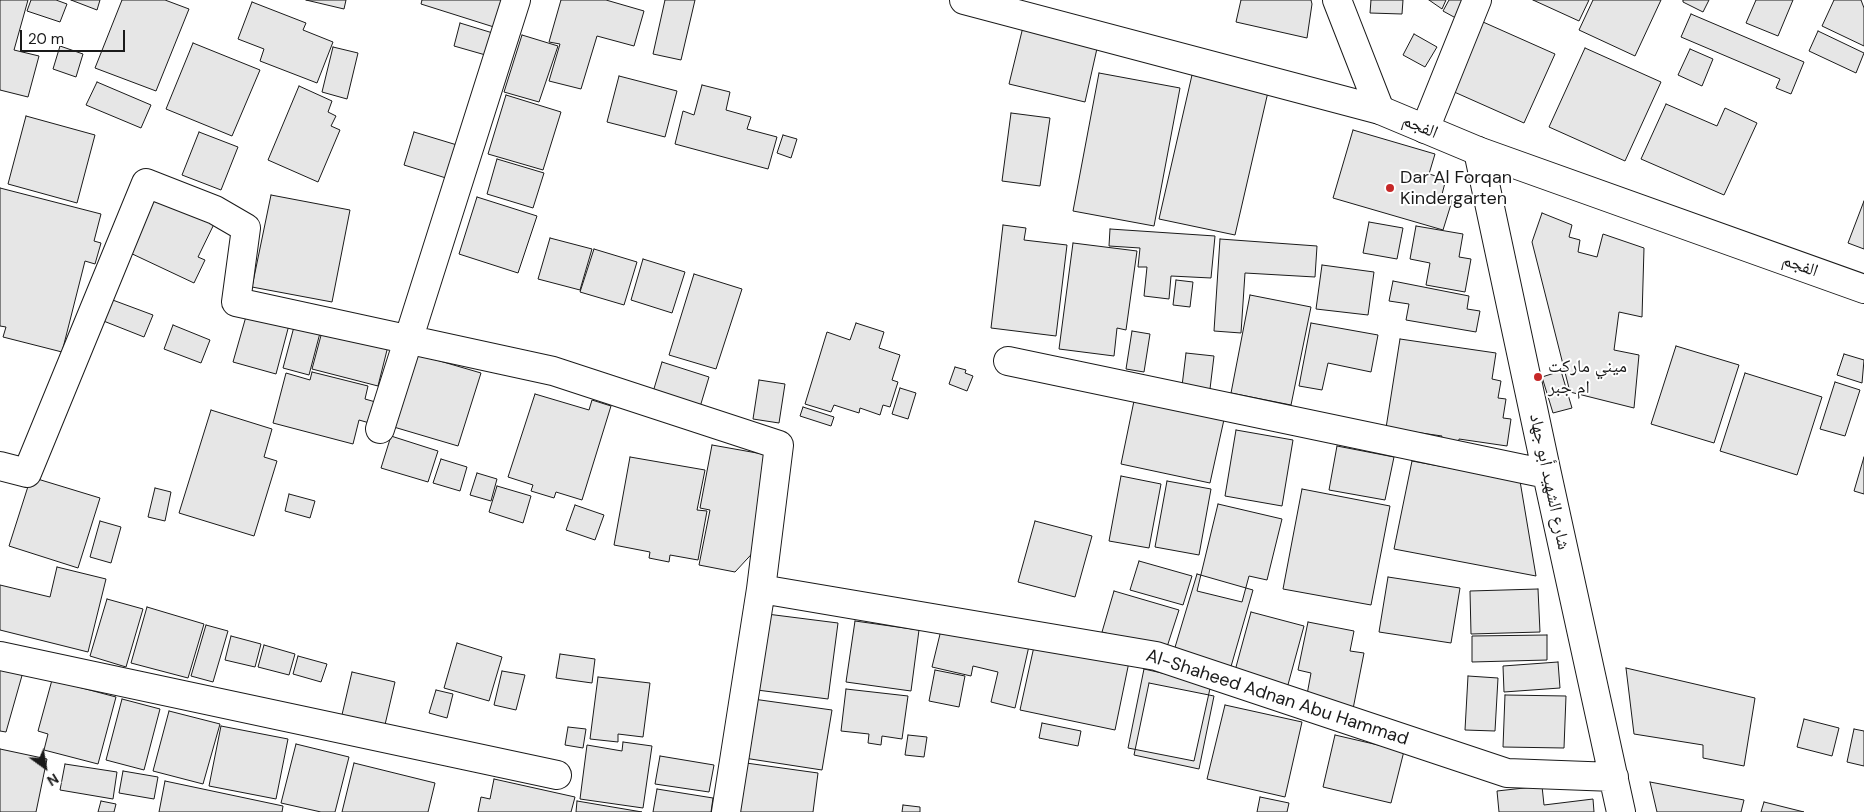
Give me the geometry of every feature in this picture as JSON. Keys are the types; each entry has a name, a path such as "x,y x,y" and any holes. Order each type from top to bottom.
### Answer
{"street":[{"path":"380,429 516,0"},
{"name":"الفجم","path":"964,0 1380,110 1478,151 1864,290"},
{"path":"1337,0 1380,110"},
{"path":"1425,129 1477,0"},
{"name":"شارع الشهيد أبو جهاد","path":"1478,151 1621,812"},
{"path":"0,466 27,473 146,183 215,210 246,228 236,302 553,371 779,445 761,589 726,812"},
{"path":"1008,361 1547,474"},
{"name":"Al-Shaheed Adnan Abu Hammad","path":"761,589 1156,656 1507,773 1614,776"},
{"path":"0,656 557,775"}],"building":[{"path":"0,0 28,0 14,50 39,56 28,97 0,90"},
{"path":"31,0 56,0 67,4 60,22 27,11"},
{"path":"71,0 100,0 97,10"},
{"path":"122,0 165,0 189,9 156,91 95,68"},
{"path":"306,0 346,0 344,9"},
{"path":"422,0 505,0 497,28 421,4"},
{"path":"561,0 606,0 644,11 634,46 597,36 581,89 549,81 560,44 549,42"},
{"path":"665,0 695,0 681,60 653,54"},
{"path":"1241,0 1311,0 1307,38 1236,22"},
{"path":"1371,0 1403,0 1402,14 1370,13"},
{"path":"1429,0 1446,0 1442,9"},
{"path":"1449,0 1470,0 1463,22 1443,11"},
{"path":"1533,0 1589,0 1579,21"},
{"path":"1593,0 1661,0 1635,56 1579,30"},
{"path":"1683,0 1709,0 1703,12 1683,2"},
{"path":"1756,0 1793,0 1778,36 1746,23"},
{"path":"1834,0 1861,0 1864,8 1864,46 1822,26"},
{"path":"252,2 306,23 303,30 333,42 317,83 260,61 264,49 238,39"},
{"path":"1691,14 1804,62 1791,94 1776,88 1780,79 1681,37"},
{"path":"1483,22 1555,54 1524,123 1452,91"},
{"path":"460,23 496,34 489,56 454,46"},
{"path":"1023,27 1098,44 1085,102 1009,84"},
{"path":"1818,31 1864,53 1856,73 1809,51"},
{"path":"1414,34 1437,47 1425,67 1403,55"},
{"path":"522,35 558,46 539,102 504,92"},
{"path":"193,43 260,70 232,136 166,109"},
{"path":"60,46 83,54 76,77 53,69"},
{"path":"333,47 358,53 347,99 322,92"},
{"path":"1585,48 1661,82 1625,161 1549,127"},
{"path":"1690,49 1713,59 1702,86 1678,75"},
{"path":"1099,73 1180,88 1154,226 1073,211"},
{"path":"1192,75 1268,92 1235,235 1159,219"},
{"path":"619,76 677,91 665,137 607,122"},
{"path":"97,82 151,105 141,128 86,105"},
{"path":"702,85 730,92 726,110 751,117 747,129 777,137 768,169 675,144 683,111 694,115"},
{"path":"299,86 332,101 328,112 336,116 331,126 340,130 318,182 268,160"},
{"path":"506,95 561,112 543,170 488,154"},
{"path":"1666,104 1717,126 1725,108 1757,123 1724,195 1641,159"},
{"path":"1011,113 1050,118 1040,186 1002,181"},
{"path":"26,116 95,135 77,203 8,184"},
{"name":"Dar Al Forqan Kindergarten","path":"1353,130 1435,154 1429,174 1446,179 1441,198 1452,201 1443,230 1333,198"},
{"path":"199,132 238,147 221,190 182,175"},
{"path":"414,132 457,145 446,178 404,165"},
{"path":"783,135 797,139 791,158 777,153"},
{"path":"497,159 544,173 533,208 487,194"},
{"path":"0,188 101,214 94,241 101,243 95,264 85,261 62,352 3,337 6,327 0,326"},
{"path":"155,191 216,220 198,257 205,260 194,283 126,251"},
{"path":"271,195 350,210 332,302 252,287"},
{"path":"477,197 537,216 518,273 459,254"},
{"path":"1864,201 1864,249 1848,243"},
{"path":"1542,213 1572,225 1569,237 1580,240 1578,252 1597,257 1603,234 1644,248 1642,317 1619,312 1614,350 1639,355 1634,408 1570,392 1532,242"},
{"path":"1369,222 1403,228 1397,259 1363,253"},
{"path":"1003,225 1026,228 1024,240 1067,245 1056,336 991,328"},
{"path":"1416,226 1463,234 1459,257 1471,259 1465,292 1426,285 1430,263 1410,259"},
{"path":"1110,229 1215,236 1211,278 1171,276 1169,299 1144,296 1147,267 1138,267 1140,248 1109,246"},
{"path":"550,238 592,249 580,290 538,279"},
{"path":"1220,239 1317,246 1315,277 1245,273 1241,333 1214,331"},
{"path":"1073,243 1137,251 1126,330 1117,328 1114,356 1059,349"},
{"path":"594,249 637,262 624,305 580,292"},
{"path":"643,259 685,272 672,313 631,300"},
{"path":"1322,265 1374,272 1368,315 1316,309"},
{"path":"694,274 742,289 716,369 669,355"},
{"path":"1176,280 1193,282 1190,307 1173,305"},
{"path":"1393,281 1469,296 1467,309 1480,311 1476,332 1406,320 1409,304 1389,301"},
{"path":"1250,295 1311,307 1291,405 1231,393"},
{"path":"110,299 153,315 144,337 101,320"},
{"path":"247,313 289,325 276,374 233,362"},
{"path":"295,323 321,329 309,375 283,368"},
{"path":"856,323 884,332 879,348 900,355 892,380 898,382 890,407 883,405 880,415 860,408 859,413 834,405 831,412 805,404 827,332 850,340"},
{"path":"1311,323 1378,335 1371,372 1328,363 1322,390 1299,386"},
{"path":"173,325 210,340 201,363 164,349"},
{"path":"323,328 388,346 378,386 312,369"},
{"path":"1132,331 1150,334 1144,372 1126,369"},
{"path":"1400,339 1496,353 1492,379 1501,381 1498,398 1506,399 1503,418 1511,419 1507,446 1459,439 1458,446 1440,443 1442,436 1386,428"},
{"path":"1676,346 1739,365 1714,443 1651,424"},
{"path":"409,352 481,373 458,446 387,425"},
{"path":"1186,353 1214,356 1210,389 1182,386"},
{"path":"1844,354 1864,360 1862,383 1837,375"},
{"path":"662,362 709,377 700,407 653,392"},
{"path":"955,367 966,370 965,373 973,376 967,391 949,384"},
{"path":"1561,371 1572,408 1553,413 1542,377"},
{"path":"312,372 368,386 365,399 379,403 373,424 359,420 353,444 273,423 286,373 310,380"},
{"path":"1745,373 1822,397 1797,475 1720,451"},
{"path":"759,380 785,384 779,423 753,419"},
{"path":"1835,382 1860,390 1845,436 1820,429"},
{"path":"900,388 916,393 908,419 892,414"},
{"path":"535,394 589,410 592,400 611,406 582,500 556,492 554,498 531,491 533,485 508,477"},
{"path":"1135,396 1225,415 1210,483 1121,464"},
{"path":"803,407 834,417 831,426 800,416"},
{"path":"211,410 272,429 264,457 277,461 254,536 179,513"},
{"path":"1236,430 1293,440 1282,506 1225,496"},
{"path":"391,436 438,451 428,482 381,468"},
{"path":"712,445 774,456 760,545 735,572 699,565 710,510 700,508"},
{"path":"1337,446 1394,457 1385,500 1329,490"},
{"path":"630,457 705,470 697,510 707,511 698,560 670,555 669,562 649,558 650,552 614,545"},
{"path":"1864,457 1864,494 1854,491"},
{"path":"441,459 467,467 460,491 433,483"},
{"path":"1412,461 1520,481 1536,576 1394,549"},
{"path":"477,473 497,479 491,501 470,495"},
{"path":"1121,476 1161,484 1149,548 1109,541"},
{"path":"31,477 100,498 78,568 9,546"},
{"path":"1167,481 1211,489 1199,555 1155,547"},
{"path":"497,486 531,496 523,523 489,512"},
{"path":"155,488 171,492 165,521 148,517"},
{"path":"1302,489 1390,506 1371,605 1283,589"},
{"path":"289,494 315,501 310,518 285,511"},
{"path":"1218,504 1282,519 1267,580 1249,576 1242,602 1197,591"},
{"path":"575,505 604,515 595,540 566,530"},
{"path":"100,521 121,527 111,563 90,557"},
{"path":"1035,521 1092,536 1075,597 1018,582"},
{"path":"1139,561 1192,576 1183,605 1130,590"},
{"path":"57,567 106,579 88,652 0,630 0,585 50,597"},
{"path":"1197,574 1253,590 1230,670 1173,654"},
{"path":"1388,577 1460,588 1451,643 1379,632"},
{"path":"1538,589 1540,632 1471,634 1470,591"},
{"path":"1114,591 1179,610 1166,650 1102,632"},
{"path":"107,599 143,609 126,667 90,656"},
{"path":"147,607 204,624 188,678 131,663"},
{"path":"1251,612 1304,626 1286,692 1233,678"},
{"path":"759,613 838,623 828,699 749,689"},
{"path":"855,621 919,630 911,691 846,682"},
{"path":"1308,622 1354,631 1350,651 1364,653 1353,709 1306,700 1311,673 1298,670"},
{"path":"206,625 228,631 213,682 191,676"},
{"path":"942,626 1029,646 1015,708 991,702 998,672 973,666 971,676 932,667"},
{"path":"1547,635 1547,660 1472,662 1472,636"},
{"path":"231,636 261,644 255,667 225,660"},
{"path":"1035,642 1129,662 1115,730 1020,710"},
{"path":"457,643 502,657 489,701 444,688"},
{"path":"264,645 295,654 289,675 258,667"},
{"path":"560,654 595,659 592,683 556,678"},
{"path":"298,656 327,664 321,682 293,674"},
{"path":"1558,662 1560,688 1504,692 1503,666"},
{"path":"0,665 23,672 6,732 0,731"},
{"path":"1626,668 1755,698 1744,766 1703,758 1703,745 1634,734"},
{"path":"1144,669 1211,684 1194,761 1128,748"},
{"path":"935,670 965,676 959,707 929,701"},
{"path":"502,671 525,675 516,710 494,705"},
{"path":"352,672 395,682 384,729 341,719"},
{"path":"1468,676 1498,678 1495,731 1465,730"},
{"path":"598,677 650,683 643,737 618,734 618,742 590,739"},
{"path":"52,680 116,697 98,764 44,750 48,734 38,731"},
{"path":"1149,683 1214,696 1199,769 1134,755"},
{"path":"846,689 908,696 902,739 882,736 881,745 868,743 869,734 841,731"},
{"path":"436,690 453,694 447,718 429,713"},
{"path":"1505,695 1566,696 1564,748 1503,747"},
{"path":"122,699 160,709 144,770 106,760"},
{"path":"753,699 832,710 822,770 744,758"},
{"path":"1225,705 1302,722 1285,797 1207,779"},
{"path":"169,711 220,724 203,784 153,771"},
{"path":"1804,719 1839,728 1832,756 1797,747"},
{"path":"1042,723 1081,731 1078,746 1039,738"},
{"path":"221,726 288,739 276,799 209,786"},
{"path":"568,727 586,729 583,748 565,745"},
{"path":"1854,729 1864,731 1864,766 1847,762"},
{"path":"908,735 927,737 924,757 905,755"},
{"path":"1335,735 1404,751 1391,803 1323,787"},
{"path":"623,742 652,746 643,808 580,799 587,745 622,751"},
{"path":"296,744 349,757 335,812 321,812 281,803"},
{"path":"0,749 47,759 36,812 0,812"},
{"path":"660,756 714,765 709,792 655,784"},
{"path":"354,763 435,783 428,812 342,812"},
{"path":"746,763 818,773 813,812 738,812"},
{"path":"65,764 117,772 113,799 60,790"},
{"path":"123,771 158,777 154,799 119,793"},
{"path":"494,779 575,797 571,812 478,812 481,797 490,799"},
{"path":"165,781 283,806 282,812 159,812"},
{"path":"1650,782 1744,800 1741,812 1657,812"},
{"path":"1542,786 1544,805 1593,799 1594,812 1499,812 1497,791"},
{"path":"657,789 713,798 711,812 653,812"},
{"path":"1260,797 1289,803 1287,812 1257,812"},
{"path":"101,801 116,804 114,812 98,812"},
{"path":"577,801 642,812 576,812"},
{"path":"1764,802 1804,812 1761,812"},
{"path":"903,805 920,807 920,812 902,812"}],"place":[{"name":"Dar Al Forqan Kindergarten","path":"1390,188"},
{"name":"ميني ماركت ام جبر","path":"1538,377"}]}
